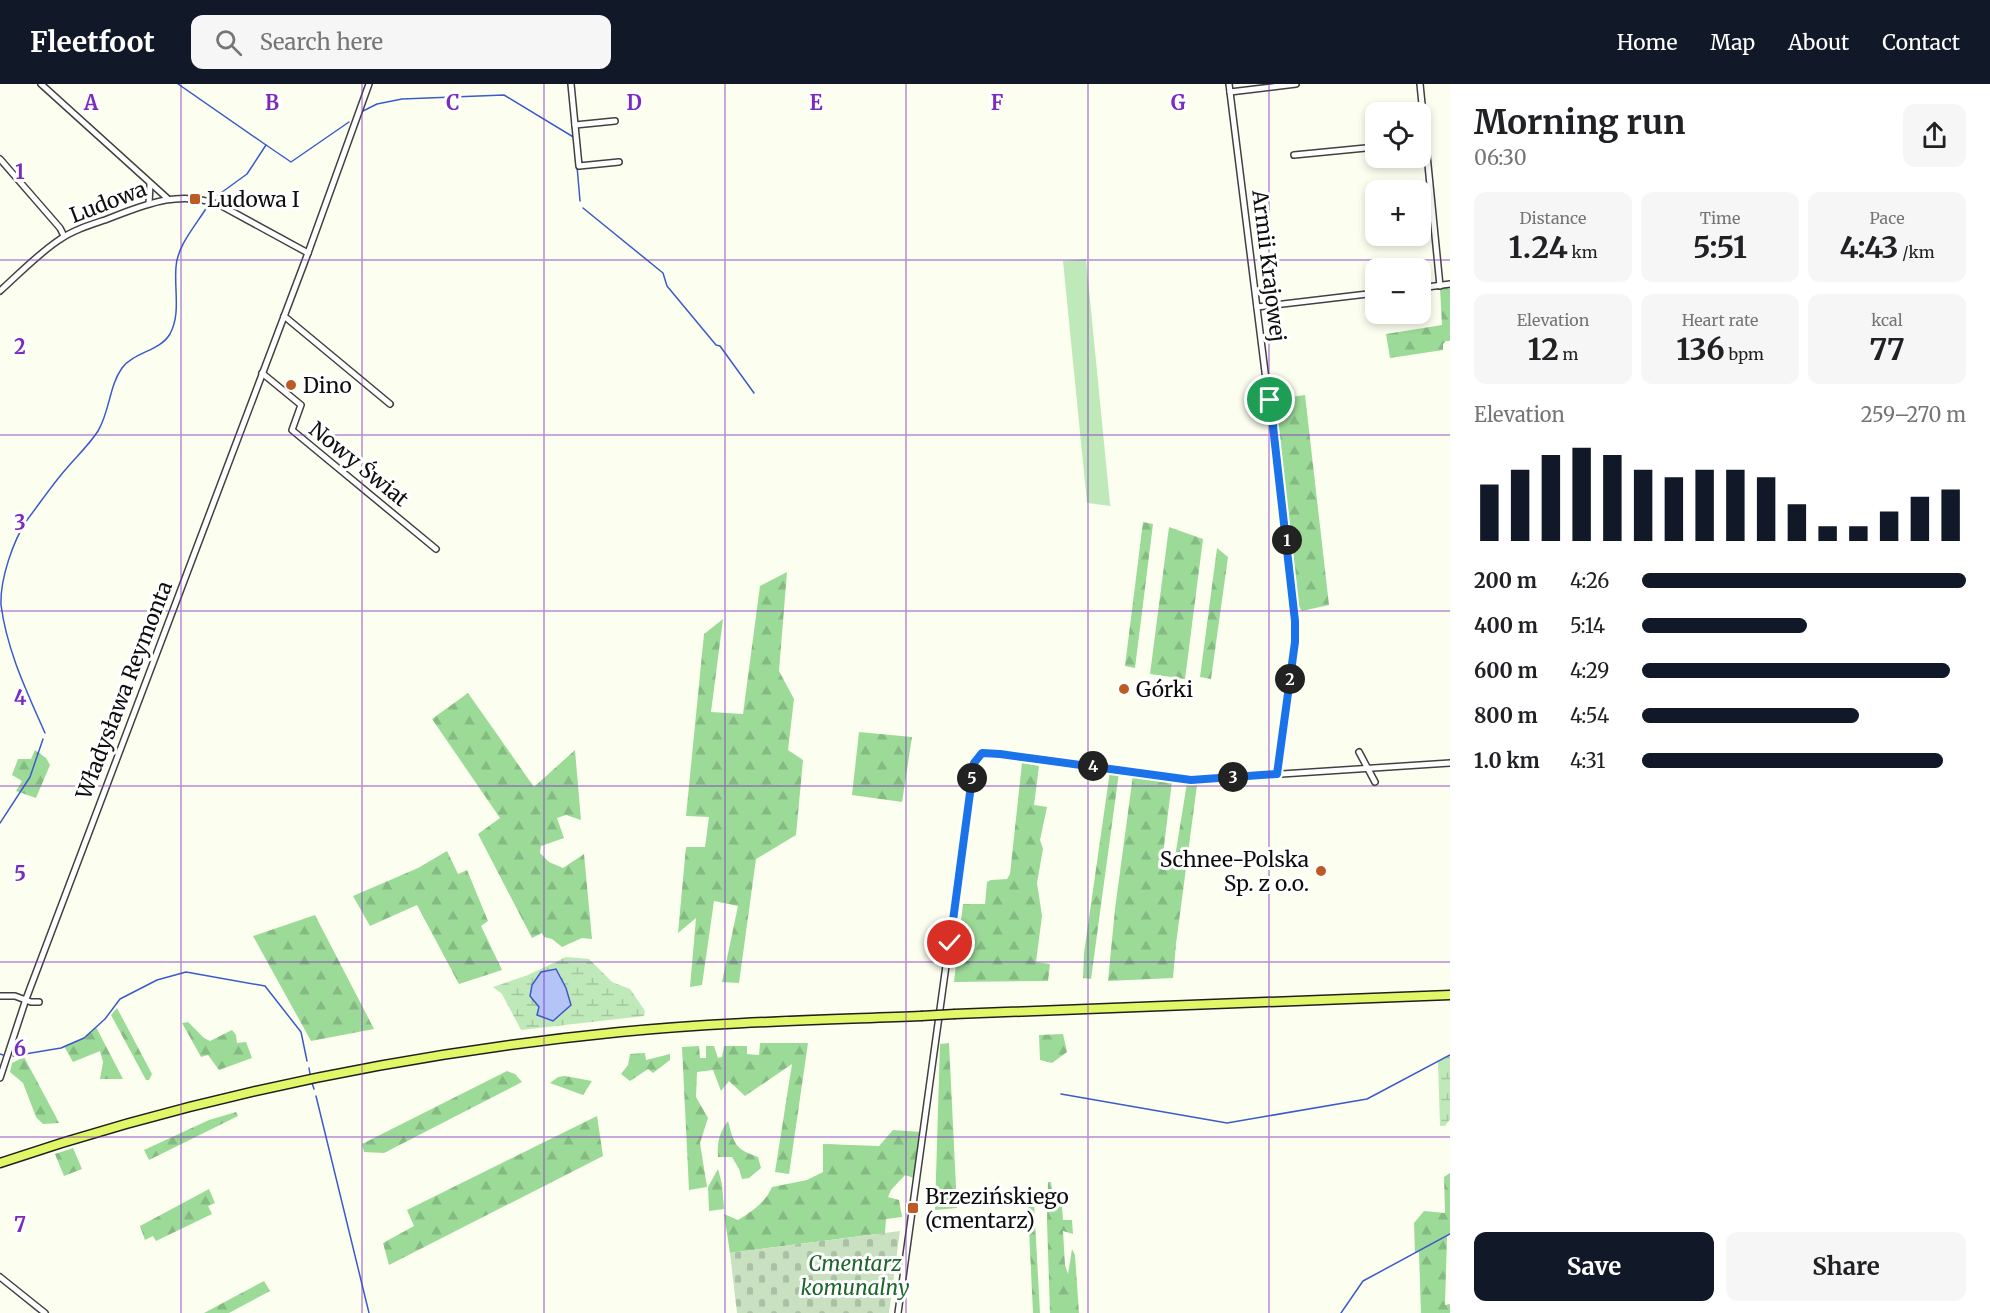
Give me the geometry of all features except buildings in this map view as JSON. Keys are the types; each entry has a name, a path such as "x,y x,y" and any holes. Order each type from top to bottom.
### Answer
{"main road":[{"path":"0,1163 106,1130 227,1098 337,1074 459,1052 570,1037 678,1027 1450,995"}],"street":[{"path":"42,84 167,198"},
{"name":"Władysława Reymonta","path":"0,1078 26,999 308,253 369,84"},
{"path":"571,84 579,166 619,162"},
{"name":"Armii Krajowej","path":"1229,84 1295,612 1295,642 1277,774"},
{"path":"1230,92 1296,84"},
{"path":"1420,84 1421,102"},
{"path":"575,125 615,121"},
{"path":"1294,155 1365,148"},
{"path":"0,159 60,228 64,236"},
{"path":"1426,168 1440,286"},
{"path":"149,203 150,183"},
{"name":"Ludowa","path":"0,291 64,236 167,198 205,200 220,205 308,253"},
{"path":"1431,287 1450,284"},
{"path":"1257,307 1365,294"},
{"path":"284,316 390,404"},
{"name":"Nowy Świat","path":"262,373 301,405 292,430 436,549"},
{"path":"898,1313 974,763 979,755 985,752 1191,780 1450,763"},
{"path":"1359,752 1375,782"},
{"path":"0,996 15,996 31,1002 39,1002"},
{"path":"0,1277 45,1313"}],"green space":[{"path":"1086,259 1111,506 1087,503 1063,261"},
{"path":"1450,286 1450,341 1443,344 1443,350 1390,358 1386,334 1442,325 1440,288"},
{"path":"1305,395 1329,605 1302,611 1297,604 1272,400"},
{"path":"1143,522 1153,524 1135,668 1125,666"},
{"path":"1169,527 1203,539 1185,679 1150,674"},
{"path":"1217,548 1228,557 1211,679 1200,677"},
{"path":"787,572 779,671 794,699 788,750 803,760 796,835 756,859 739,983 722,982 738,906 714,901 702,985 690,987 696,918 678,933 686,847 705,847 709,817 686,816 704,634 723,619 711,712 743,714 760,586"},
{"path":"468,693 534,787 575,750 581,820 566,815 557,818 564,838 541,846 540,853 549,862 563,868 584,854 592,939 582,938 562,947 552,939 544,937 542,933 532,938 478,834 500,818 432,719"},
{"path":"859,732 912,737 902,802 852,795"},
{"path":"35,750 46,758 50,765 36,798 16,791 22,781 12,775 18,759 31,759"},
{"path":"1022,763 1039,766 1034,805 1047,807 1040,840 1043,849 1037,883 1042,916 1036,962 1050,964 1048,981 954,982 963,904 985,904 987,882 1007,879 1010,874"},
{"path":"1110,771 1119,772 1091,979 1083,978 1084,953"},
{"path":"1133,775 1172,781 1162,862 1175,857 1187,783 1197,785 1173,978 1108,981 1115,909"},
{"path":"447,851 458,874 467,870 488,921 481,926 502,970 459,984 417,905 370,926 353,896 418,868"},
{"path":"315,915 374,1029 311,1041 253,936"},
{"path":"566,957 589,959 612,982 630,989 645,1011 644,1016 521,1030 502,994 493,987 528,975"},
{"path":"117,1008 152,1074 149,1080 146,1080 111,1015"},
{"path":"188,1022 210,1041 232,1030 236,1035 237,1043 246,1042 252,1058 219,1070 208,1055 201,1057 182,1023"},
{"path":"96,1027 123,1079 100,1079 103,1062 100,1051 73,1062 64,1046 84,1038"},
{"path":"1063,1034 1067,1052 1052,1063 1040,1060 1039,1035"},
{"path":"760,1043 808,1043 789,1174 775,1172 792,1064 745,1096 729,1081 721,1091 713,1070 697,1072 696,1097 708,1118 700,1143 707,1187 689,1190 682,1047 699,1046 700,1058 706,1058 706,1046 714,1046 718,1058 722,1057 724,1046 747,1046 747,1054 759,1055"},
{"path":"949,1043 957,1208 935,1210 940,1044"},
{"path":"645,1053 646,1060 670,1054 670,1060 653,1073 648,1069 630,1081 621,1074 628,1065 630,1054"},
{"path":"1450,1055 1450,1119 1445,1126 1440,1126 1438,1061"},
{"path":"24,1057 59,1123 43,1124 36,1117 23,1083 10,1072 12,1063"},
{"path":"507,1071 515,1074 522,1082 384,1153 364,1152 362,1144"},
{"path":"565,1076 592,1081 583,1095 550,1083 558,1077"},
{"path":"236,1112 238,1116 149,1160 144,1150 209,1120"},
{"path":"597,1116 603,1156 389,1265 383,1243 414,1226 407,1210"},
{"path":"728,1121 737,1145 758,1157 761,1168 749,1178 742,1179 732,1157 718,1157 719,1138"},
{"path":"893,1130 921,1132 914,1178 905,1175 891,1190 888,1197 899,1200 902,1217 886,1219 885,1233 730,1253 724,1214 738,1220 762,1202 772,1187 807,1180 823,1172 823,1144 879,1146"},
{"path":"73,1148 82,1169 64,1176 55,1154"},
{"path":"718,1169 724,1209 709,1211 708,1187"},
{"path":"1450,1173 1450,1234 1447,1236 1445,1305 1450,1304 1450,1313 1421,1313 1419,1252 1415,1253 1414,1223 1424,1211 1445,1213 1444,1177"},
{"path":"1048,1182 1051,1182 1054,1209 1055,1193 1061,1194 1063,1220 1072,1220 1073,1234 1063,1231 1065,1265 1068,1274 1072,1249 1075,1255 1079,1313 1050,1313"},
{"path":"209,1189 215,1203 208,1206 212,1214 156,1241 153,1236 145,1240 140,1226"},
{"path":"1031,1202 1034,1202 1040,1313 1033,1313 1028,1208"},
{"name":"Cmentarz komunalny","path":"900,1231 889,1313 737,1313 730,1253"},
{"path":"264,1281 270,1291 229,1313 204,1313"}],"water":[{"path":"556,969 566,988 571,1005 553,1021 537,1015 539,1007 530,996 532,985 541,972"}],"waterway":[{"path":"178,84 266,145 247,174 218,195"},
{"path":"363,111 377,104 402,99 504,95 575,138"},
{"path":"266,145 291,162 349,122"},
{"path":"577,166 580,201"},
{"path":"45,733 18,671 4,622 1,595 8,561 27,520 98,431 114,383 122,368 133,358 166,340 170,334 176,310 177,259 183,244 207,207"},
{"path":"583,208 663,273 667,286 716,345 720,346 754,393"},
{"path":"0,823 30,777 43,739"},
{"path":"13,1056 61,1048 84,1038 105,1019 120,999 157,980 186,972 265,986 301,1032 307,1061"},
{"path":"1061,1094 1227,1123 1367,1099 1450,1055"},
{"path":"309,1068 310,1074"},
{"path":"312,1083 314,1089"},
{"path":"316,1096 369,1313"},
{"path":"1341,1313 1363,1281 1450,1234"}],"place":[{"name":"Ludowa I","path":"195,199"},
{"name":"Dino","path":"291,385"},
{"name":"Górki","path":"1124,689"},
{"name":"Schnee-Polska Sp. z o.o.","path":"1321,871"},
{"name":"Brzezińskiego (cmentarz)","path":"913,1208"}],"route":[{"path":"950,943 974,763 982,753 1074,763 1191,780 1277,774 1295,642 1295,621 1270,400"}]}
